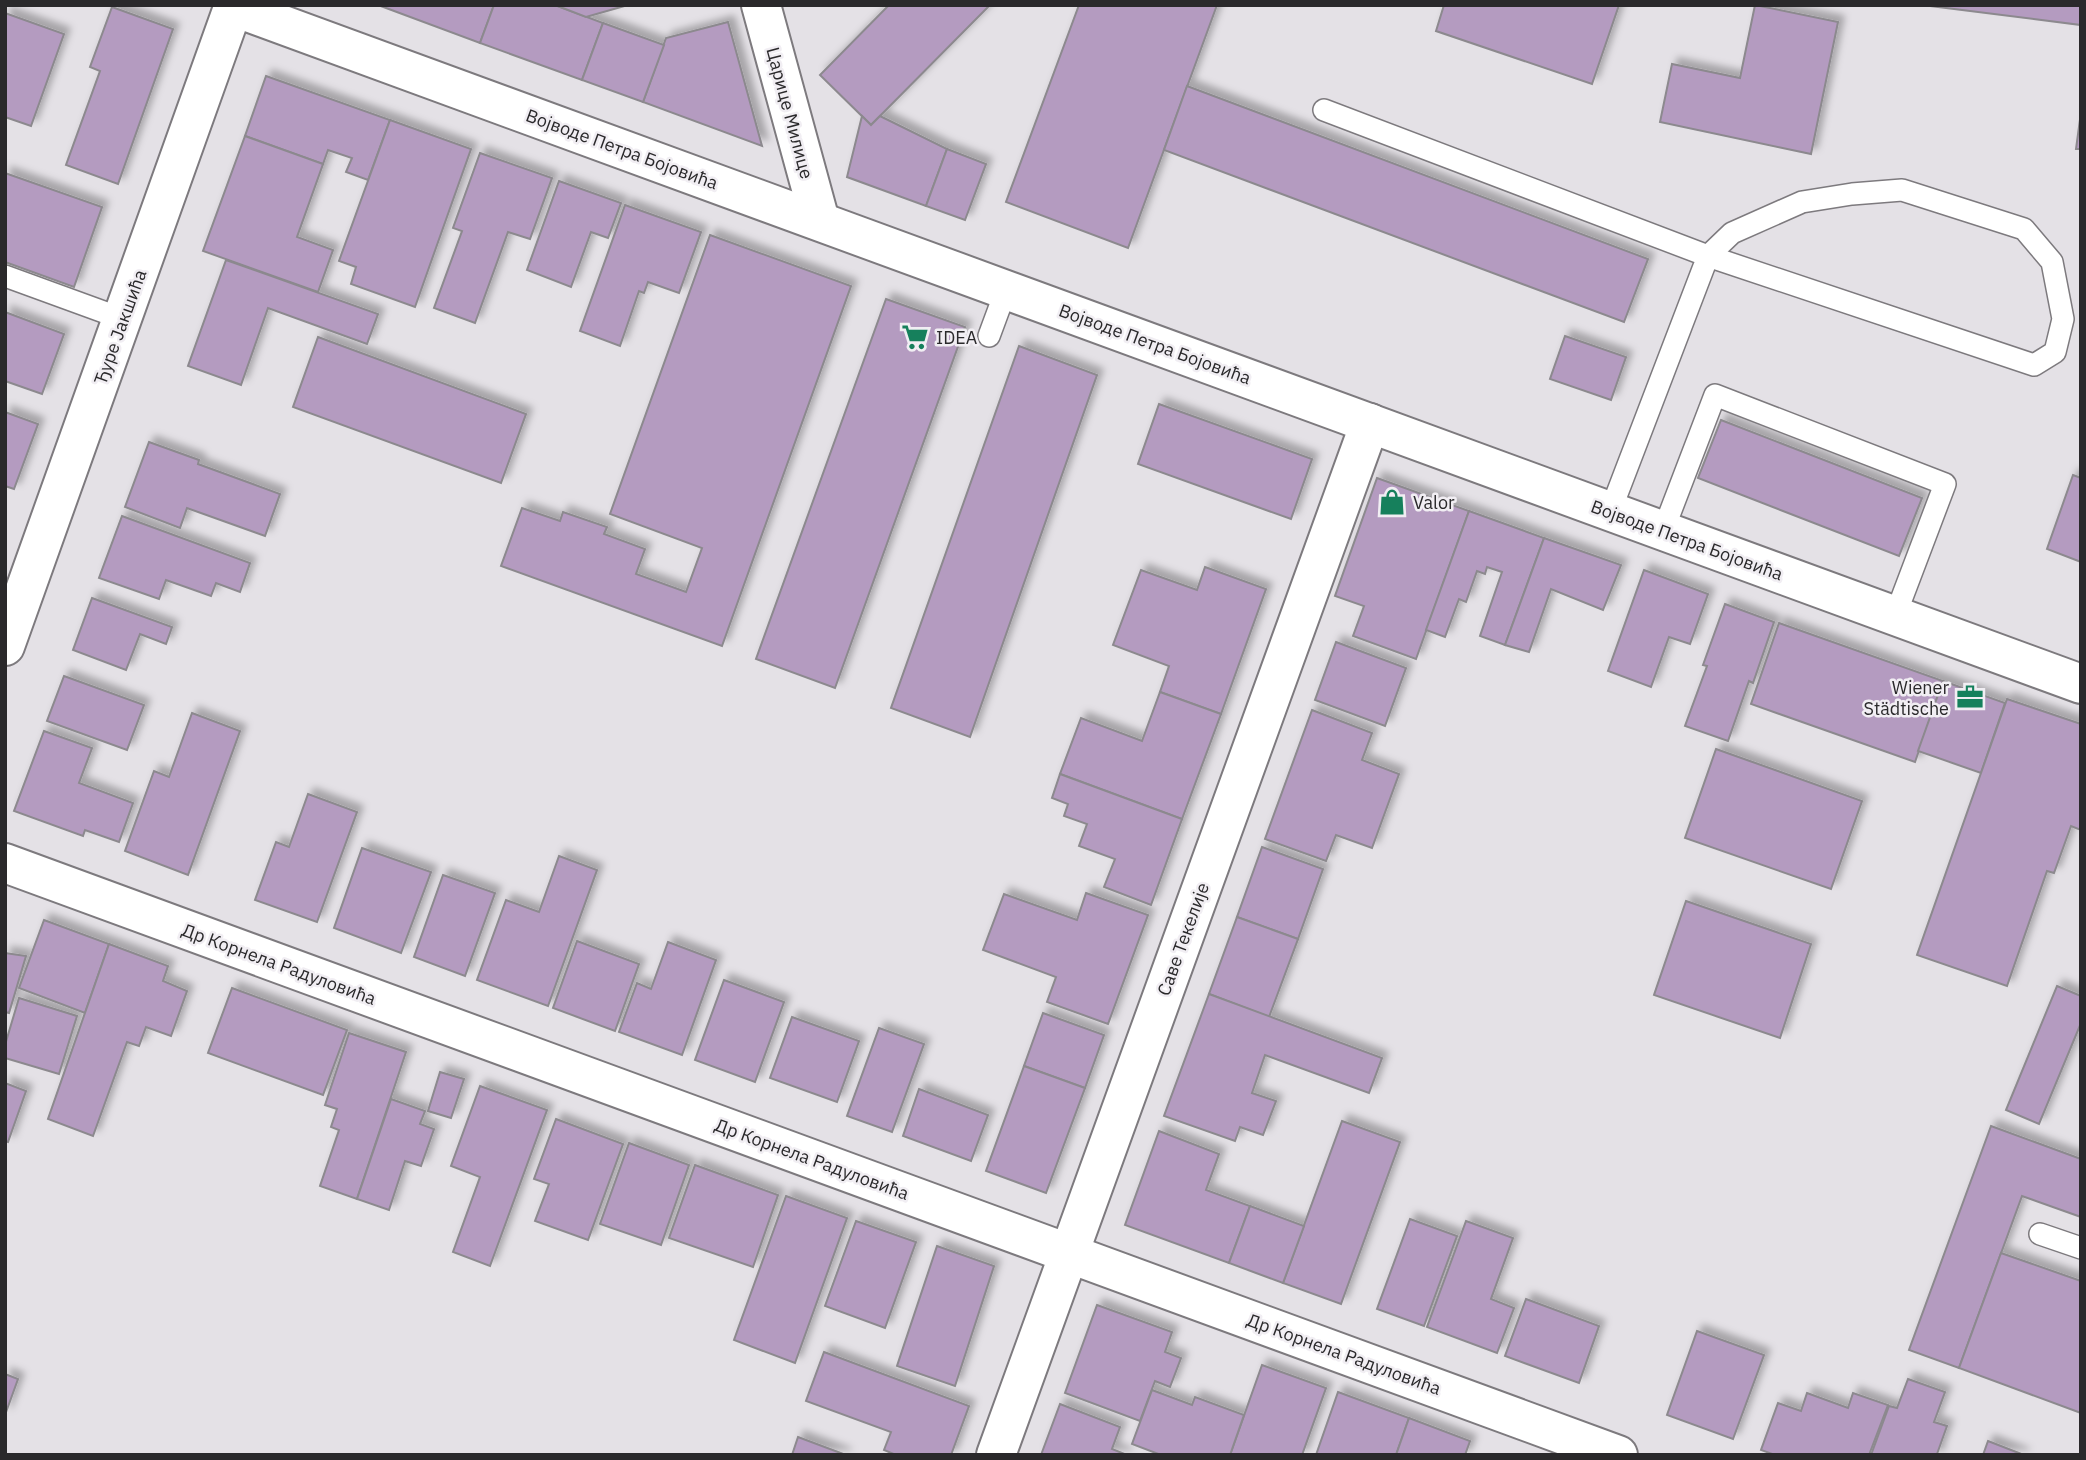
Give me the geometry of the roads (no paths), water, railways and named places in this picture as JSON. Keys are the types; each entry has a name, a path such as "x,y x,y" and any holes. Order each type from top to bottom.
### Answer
{"street":[{"name":"Царице Милице","path":"761,5 820,222"},
{"name":"Војводе Петра Бојовића","path":"232,6 2081,684"},
{"name":"Ђуре Јакшића","path":"5,646 232,6"},
{"name":"Саве Текелије","path":"996,1455 1370,423"},
{"name":"Др Корнела Радуловића","path":"5,863 1618,1455"}],"lane":[{"path":"1324,110 1708,256 2034,365 2055,352 2063,320 2052,262 2024,229 1902,190 1801,202 1732,233 1708,256 1610,512"},
{"path":"5,276 123,319"},
{"path":"989,336 1006,290"},
{"path":"1663,531 1715,394 1945,484 1895,616"},
{"path":"2040,1234 2081,1248"}],"place":[{"name":"IDEA","path":"915,337"},
{"name":"Valor","path":"1392,502"},
{"name":"Wiener Städtische","path":"1970,697"}]}
